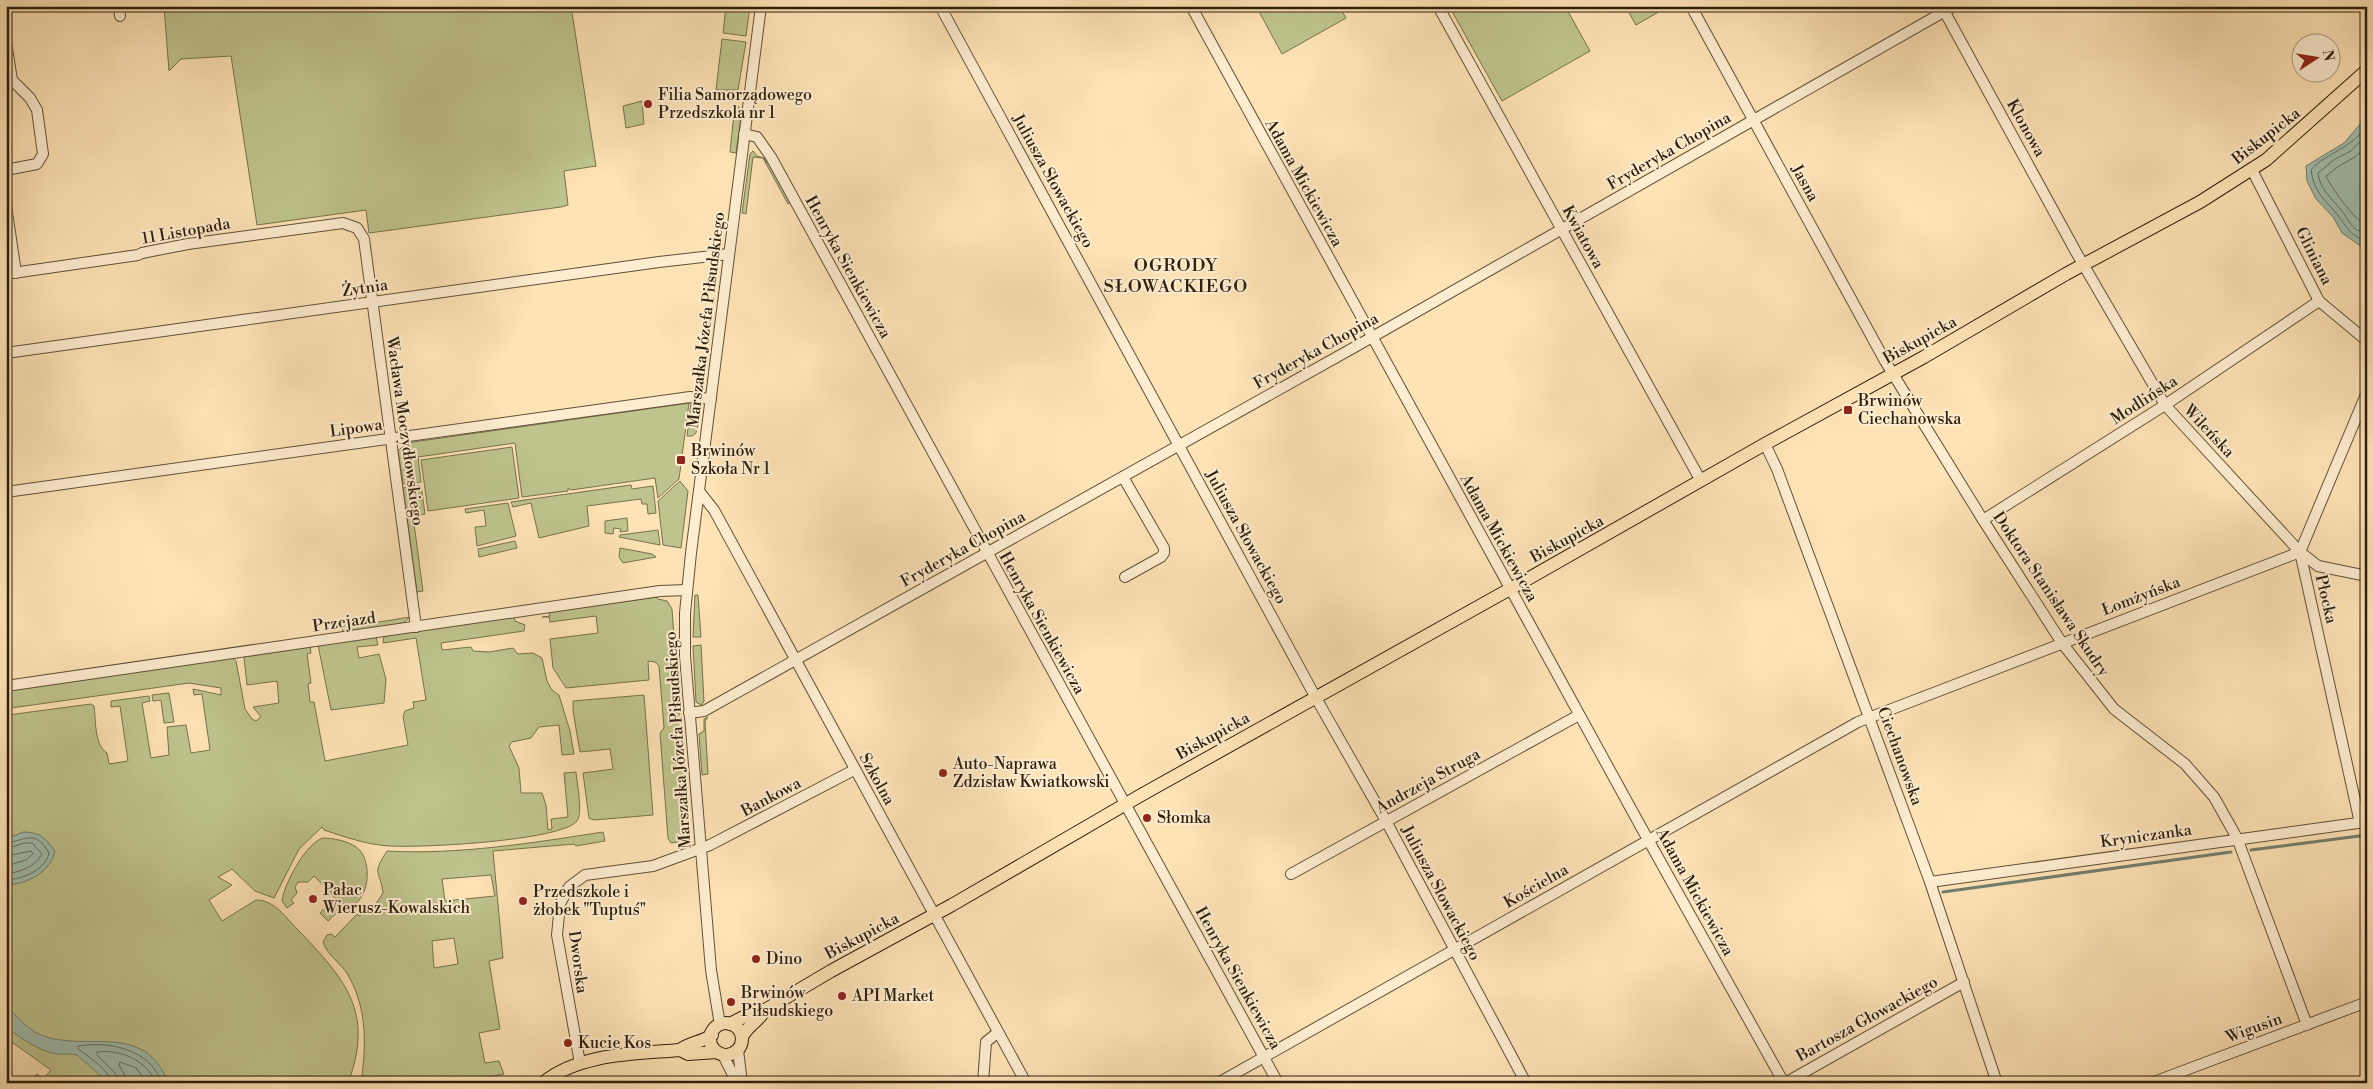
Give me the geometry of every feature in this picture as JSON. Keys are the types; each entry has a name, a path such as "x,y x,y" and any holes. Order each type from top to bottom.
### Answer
{"main road":[{"name":"Biskupicka","path":"742,1037 750,1025 760,1018 765,1010 831,971 934,916 1125,804 1893,374 2084,264 2154,228 2252,170 2301,130 2367,70"},
{"name":"Biskupicka","path":"680,1050 687,1044 703,1041 720,1028 756,1010 765,1010"},
{"path":"720,1028 738,1030 742,1037 738,1050 731,1054 720,1053 712,1045 720,1028"},
{"name":"Biskupicka","path":"543,1082 555,1073 580,1064 628,1055 680,1050 688,1054 720,1053"}],"street":[{"path":"6,7 10,6"},
{"name":"Marszałka Józefa Piłsudskiego","path":"720,1028 712,986 689,713 685,656 687,590 761,6"},
{"name":"Juliusza Słowackiego","path":"940,6 1316,698 1386,821 1526,1083"},
{"name":"Adama Mickiewicza","path":"1191,6 1579,715 1784,1083"},
{"name":"Kwiatowa","path":"1438,6 1701,481"},
{"name":"Jasna","path":"1691,6 1893,374"},
{"name":"Fryderyka Chopina","path":"689,713 704,711 1179,446 1562,230 1947,8"},
{"name":"Klonowa","path":"1947,8 2084,264"},
{"path":"6,42 12,80 30,98 37,110 43,154 42,160 37,164 6,170"},
{"name":"Henryka Sienkiewicza","path":"744,134 757,137 771,157 1278,1083"},
{"name":"Gliniana","path":"2252,170 2319,301 2367,341"},
{"path":"6,205 11,274"},
{"name":"11 Listopada","path":"11,274 138,255 142,252 188,244 343,223 357,228 364,239"},
{"name":"Wacława Moczydłowskiego","path":"364,239 416,627"},
{"name":"Żytnia","path":"6,353 659,262 729,254"},
{"name":"Wileńska","path":"2084,264 2164,405 2300,552"},
{"name":"Modlińska","path":"1983,520 2164,405 2319,301"},
{"name":"Doktora Stanisława Skudry","path":"1893,374 1983,520 2062,642 2114,709 2186,764 2214,797 2237,838 2307,1024"},
{"path":"2367,392 2300,552 2318,566 2367,576"},
{"name":"Lipowa","path":"6,492 690,397 711,399"},
{"name":"Ciechanowska","path":"1765,444 1777,469 1930,882 1997,1083"},
{"path":"1123,477 1164,548 1164,553 1161,557 1126,577"},
{"name":"Szkolna","path":"699,491 714,510 997,1033 1026,1083"},
{"name":"Łomżyńska","path":"1870,718 2062,642 2300,552"},
{"name":"Płocka","path":"2300,552 2364,822"},
{"name":"Przejazd","path":"6,686 660,591 687,590"},
{"name":"Andrzeja Struga","path":"1291,874 1579,715"},
{"name":"Kościelna","path":"1218,1083 1648,839 1870,718"},
{"name":"Bankowa","path":"701,849 854,770"},
{"name":"Kryniczanka","path":"1930,882 2237,838 2364,822"},
{"name":"Dworska","path":"580,1064 557,935 560,904 566,891 585,875 653,866 701,849"},
{"name":"Bartosza Głowackiego","path":"1784,1083 1964,982"},
{"name":"Wigusin","path":"2151,1083 2367,1002"},
{"path":"983,1083 986,1042 997,1033"},
{"path":"738,1050 742,1083"},
{"path":"720,1053 737,1083"}],"green space":[{"path":"164,6 571,6 596,166 564,171 568,205 561,207 369,233 366,210 257,225 231,56 181,59 169,71"},
{"path":"726,6 750,6 746,36 723,33"},
{"path":"1256,6 1339,6 1346,18 1282,54"},
{"path":"1449,6 1565,6 1590,51 1502,101"},
{"path":"1625,6 1669,6 1636,25"},
{"path":"722,39 746,42 738,90 716,90"},
{"path":"642,101 644,124 626,128 623,106"},
{"path":"735,104 742,110 736,153 730,152"},
{"path":"753,151 757,156 764,158 767,163 769,162 791,202 788,204 763,158 753,157 746,214 742,213 750,154"},
{"path":"689,403 682,456 677,455 676,463 681,464 679,479 658,498 655,478 571,490 568,488 568,491 522,497 515,443 418,457 421,482 403,484 398,451 406,443"},
{"path":"691,403 697,406 699,412 696,433 692,436 687,436"},
{"path":"512,447 519,498 428,511 421,460"},
{"path":"680,481 688,491 681,548 663,545 658,501"},
{"path":"421,485 425,514 413,516 423,591 417,592 403,488"},
{"path":"631,485 632,489 653,486 656,513 648,514 647,504 642,504 641,499 587,506 589,526 539,538 531,503 513,507 511,502"},
{"path":"508,503 516,536 477,546 475,527 486,526 484,510 466,513 465,509"},
{"path":"627,518 628,531 620,532 621,529 614,528 613,534 605,533 605,521"},
{"path":"658,530 660,545 619,537 620,535"},
{"path":"515,541 517,548 479,557 478,549"},
{"path":"620,548 652,554 656,557 623,563 619,557"},
{"path":"695,595 698,595 701,637 693,637"},
{"path":"657,597 667,601 672,609 689,840 671,843 668,838 660,733 664,728 659,666 655,662 648,661 649,680 566,688 553,668 550,639 598,633 596,616 550,622 549,617 542,617 550,616 549,612"},
{"path":"410,617 402,624 343,632 342,628"},
{"path":"514,617 515,621 525,625 524,631 441,643 442,650 471,647 473,651 489,652 513,648 518,654 533,653 542,658 547,681 552,690 559,695 570,731 574,754 562,755 559,725 539,727 531,738 512,742 509,746 519,768 521,793 542,793 546,805 548,830 552,829 551,819 568,817 564,773 576,772 580,805 577,821 566,828 519,838 489,842 406,846 365,842 324,830 322,827 299,849 274,898 255,891 232,869 218,877 232,885 209,900 222,921 256,900 274,906 315,948 342,981 351,998 356,1016 358,1036 356,1058 348,1083 33,1083 32,1079 37,1074 43,1079 51,1070 6,1038 6,722 8,721 8,715 91,704 94,706 98,738 107,753 109,764 128,761 120,706 111,707 111,701 149,696 150,701 142,703 151,758 169,755 167,727 186,725 191,753 210,750 202,694 194,695 193,689 221,695 221,688 189,683 11,708 6,704 6,691 232,658 236,661 245,709 252,719 256,721 261,717 253,707 279,703 277,681 247,685 244,657 310,647 311,653 307,654 311,683 308,684 310,702 314,702 325,761 408,745 403,716 405,711 414,708 413,702 426,700 416,638 383,643 384,636"},
{"path":"376,637 378,645 357,647 359,658 379,654 386,679 384,703 331,710 318,645"},
{"path":"701,645 704,702 701,705 696,702 693,646"},
{"path":"169,693 174,722 164,723 161,700 153,701 152,695"},
{"path":"644,695 653,815 594,820 589,818 583,773 613,769 610,749 580,752 573,701"},
{"path":"708,717 705,721 708,774 702,775 699,734 704,731 704,719"},
{"path":"603,832 605,841 576,846 574,844 493,851 503,958 489,961 500,1029 479,1033 485,1063 499,1061 504,1074 457,1083 361,1083 364,1028 359,1001 348,975 323,942 327,935 331,934 335,937 357,914 359,916 375,905 383,893 378,869 387,851 468,850","holes":["491,875 495,896 445,901 442,879","454,938 458,964 434,968 432,941"]},
{"path":"323,838 340,840 356,847 364,857 367,871 364,892 358,902 341,908 328,921 320,913 335,898 327,887 331,883 328,881 323,885 314,876 308,882 298,882 295,887 297,893 291,900 294,903 287,908 282,901 291,875 297,865 316,841"}],"water":[{"path":"2367,104 2367,243 2359,245 2342,233 2333,217 2316,199 2307,181 2306,166 2344,143 2361,123 2363,107"},
{"path":"23,832 34,833 42,837 55,851 48,865 36,876 29,880 6,885 6,839"},
{"path":"6,1005 26,1026 41,1035 58,1040 113,1042 130,1045 145,1051 158,1064 168,1083 109,1083 77,1055 57,1054 43,1050 30,1044 6,1027"}],"waterway":[{"path":"2251,850 2367,835"},
{"path":"1943,892 2231,852"}],"place":[{"name":"Filia Samorządowego Przedszkola nr 1","path":"648,104"},
{"name":"Brwinów Ciechanowska","path":"1848,410"},
{"name":"Brwinów Szkoła Nr 1","path":"681,460"},
{"name":"Auto-Naprawa Zdzisław Kwiatkowski","path":"943,773"},
{"name":"Słomka","path":"1147,818"},
{"name":"Pałac Wierusz-Kowalskich","path":"313,899"},
{"name":"Przedszkole i żłobek \"Tuptuś\"","path":"523,901"},
{"name":"Dino","path":"756,959"},
{"name":"API Market","path":"842,996"},
{"name":"Brwinów Piłsudskiego","path":"731,1002"},
{"name":"Kucie Kos","path":"568,1043"}],"district":[{"name":"OGRODY SŁOWACKIEGO","path":"1176,275"}]}
